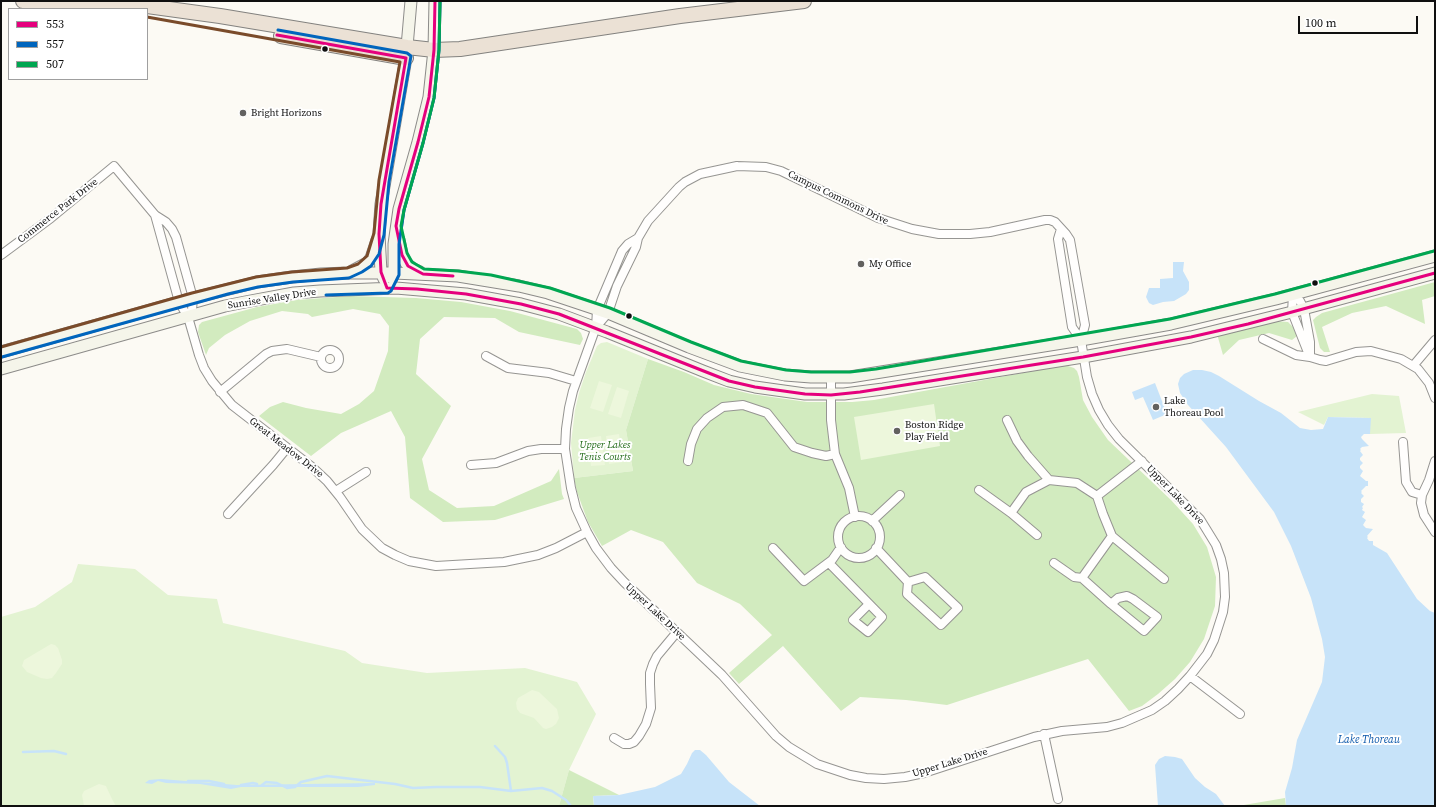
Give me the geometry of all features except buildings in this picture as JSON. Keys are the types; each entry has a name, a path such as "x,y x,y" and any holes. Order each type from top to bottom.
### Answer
{"highway":[{"path":"23,1 77,4 112,8"},
{"path":"111,1 220,16 406,53"},
{"path":"148,12 406,53 460,49 680,16 804,1"}],"main road":[{"path":"387,288 381,272 379,234 384,181 406,53 411,6"},
{"path":"387,288 394,273 396,226 399,209 429,97 434,50 435,6"},
{"path":"396,226 400,247 405,261 413,269 424,274"},
{"path":"348,273 367,263 374,252 379,234"},
{"name":"Sunrise Valley Drive","path":"1,352 193,298 257,282 292,277 381,272 458,276 519,286 603,312 740,366 785,375 831,378 850,377 877,374 1171,324 1293,295 1435,256"},
{"name":"Sunrise Valley Drive","path":"1,369 225,306 294,293 387,288 417,289 466,294 521,304 559,314 596,327 729,381 780,391 831,395 883,389 1191,337 1304,309 1435,273"}],"street":[{"name":"Commerce Park Drive","path":"1,255 51,218 114,166 155,215"},
{"name":"Campus Commons Drive","path":"596,327 603,312 622,251 628,244 638,238 648,221 685,182 709,171 737,166 754,166 766,167 781,171 878,218 912,229 939,234 970,234 990,232 1050,220 1055,222 1061,229"},
{"path":"155,215 166,222 176,237 193,298 192,310 188,317"},
{"name":"Great Meadow Drive","path":"155,215 179,302 188,317 193,337 204,368 220,392 245,416 312,467 336,492 353,518 382,548 409,561 436,566 454,566 520,560 556,548 587,532"},
{"path":"1061,229 1070,240 1085,325 1081,340 1072,327 1058,239 1061,229"},
{"path":"1293,295 1300,301 1304,309 1310,342 1310,357"},
{"path":"1293,295 1292,312 1310,357"},
{"name":"Upper Lake Drive","path":"596,327 576,381 569,408 565,448 570,488 576,508 596,548 615,573 722,675 776,736 788,747 817,764 839,772 866,778 884,779 924,773 1044,734 1107,727 1137,718 1166,701 1190,676 1207,654 1220,626 1225,591 1224,573 1221,559 1211,535 1200,519 1119,439 1108,425 1099,410 1089,385 1081,340"},
{"path":"1262,339 1296,355 1326,361 1356,352 1371,351 1401,359 1418,369 1429,383 1435,398"},
{"path":"1413,366 1435,340"},
{"path":"220,392 266,354 272,351 287,349 321,357"},
{"path":"486,356 508,368 549,373 576,381"},
{"path":"831,378 831,420 835,454 849,488 855,517"},
{"path":"688,461 691,444 697,429 707,418 723,407 742,405 767,413 794,446 819,455 826,456 835,454"},
{"path":"1007,420 1028,456 1049,480"},
{"path":"1402,442 1406,482 1412,492 1422,495"},
{"path":"228,514 287,448"},
{"path":"471,465 496,463 528,451 565,448"},
{"path":"1097,496 1142,461"},
{"path":"1435,461 1422,495 1421,503 1424,515 1435,532"},
{"path":"336,492 366,472"},
{"path":"1011,513 1026,492 1049,480 1077,483 1097,496 1112,536 1164,579"},
{"path":"979,490 1011,513 1036,535"},
{"path":"872,521 900,495"},
{"path":"855,517 866,518 872,521 879,531 880,538 876,548 868,556 855,557 849,555 841,548 839,534 842,526 847,521 855,517"},
{"path":"1082,578 1112,536"},
{"path":"773,548 804,581 829,563 841,548"},
{"path":"876,548 908,582 907,594 941,625 958,608 925,577 908,582"},
{"path":"1054,562 1074,577 1082,578 1111,604 1144,631 1157,616 1134,599 1127,596 1118,598 1111,604"},
{"path":"829,563 869,604"},
{"path":"614,738 624,744 634,742 646,724 651,708 650,684 653,664 677,632"},
{"path":"1190,676 1240,714"},
{"path":"1044,734 1058,799"}],"green space":[{"path":"1435,282 1435,296 1422,300 1425,324 1386,306 1352,313 1322,327 1330,352 1324,352 1320,348 1313,320 1322,313"},
{"path":"350,296 416,298 461,302 510,311 577,329 581,333 583,339 580,345 519,332 495,318 444,317 420,339 416,374 451,406 422,459 429,490 457,508 494,506 551,481 559,469 564,499 495,520 443,522 410,498 405,437 391,411 341,433 311,456 259,416 270,407 283,402 306,408 341,414 359,404 374,391 388,351 389,326 380,314 353,309 312,317 308,314 282,311 250,321 225,335 209,348 206,355 198,332 199,325 202,322 257,307 297,300"},
{"path":"1274,321 1288,322 1293,327 1297,336 1292,340 1269,333 1239,340 1223,355 1217,334"},
{"name":"Upper Lakes Tenis Courts","path":"607,342 648,359 626,430 633,471 574,478 571,443 575,410 579,393 597,346 601,343"},
{"path":"648,359 714,385 751,394 807,402 852,402 874,400 1061,366 1074,368 1079,377 1083,400 1092,417 1108,440 1171,500 1193,524 1207,547 1216,577 1215,606 1204,639 1190,662 1175,679 1142,706 1129,711 1088,659 947,705 906,700 860,697 841,711 783,646 739,684 729,673 772,635 740,604 697,583 663,542 631,530 602,546 588,522 577,492 574,478 633,471 626,430"},
{"path":"599,381 612,385 603,412 590,408"},
{"path":"617,387 629,391 621,418 608,414"},
{"path":"1372,394 1399,396 1406,433 1370,434 1370,418 1328,417 1324,425 1298,412"},
{"name":"Boston Ridge Play Field","path":"934,404 940,446 861,460 854,417"},
{"path":"619,434 623,462 609,464 606,436"},
{"path":"601,436 605,465 591,466 588,438"},
{"path":"78,564 135,569 168,595 217,599 223,623 345,651 362,663 427,673 525,668 577,682 596,714 569,770 559,806 1,806 1,617 35,607 72,582"},
{"path":"51,644 58,648 62,660 62,664 52,678 41,678 27,672 22,666 24,660"},
{"path":"532,690 539,692 557,709 559,718 556,724 552,727 546,729 543,728 534,718 520,713 517,709 516,703 518,698"},
{"path":"569,770 619,795 593,796 594,806 559,806"},
{"path":"99,784 106,786 116,806 84,806 82,795 84,791"},
{"path":"1285,798 1286,806 1238,806"}],"water":[{"path":"1173,262 1184,262 1183,271 1189,282 1189,290 1186,294 1174,301 1153,305 1149,303 1146,297 1149,288 1160,288 1160,279 1173,278"},
{"name":"Lake Thoreau","path":"1193,370 1211,372 1219,376 1281,413 1300,428 1311,430 1323,429 1328,417 1371,418 1370,434 1364,434 1361,437 1369,446 1362,447 1360,449 1363,455 1360,460 1363,463 1360,468 1363,471 1360,476 1368,481 1368,486 1361,491 1364,496 1361,499 1361,502 1364,504 1362,510 1365,512 1362,517 1366,520 1363,525 1366,528 1373,529 1367,538 1369,541 1373,541 1373,545 1387,553 1417,599 1430,611 1435,613 1435,806 1286,806 1285,792 1292,768 1297,740 1322,682 1325,657 1322,639 1311,598 1291,546 1274,512 1226,447 1188,405 1180,393 1178,384 1180,378 1184,374"},
{"name":"Lake Thoreau Pool","path":"1155,383 1167,414 1153,420 1143,397 1135,400 1132,392"},
{"path":"695,750 700,750 706,755 729,782 760,806 594,805 593,796 619,795 655,787 681,774"},
{"path":"1165,756 1182,759 1195,778 1216,794 1225,806 1158,806 1155,765 1159,759"},
{"path":"161,779 237,785 375,783 375,785 358,787 241,787 231,789 200,784 166,783 158,781 152,784 145,783 149,780"}],"waterway":[{"path":"495,746 505,757 511,791"},
{"path":"23,752 54,751 66,754"},
{"path":"262,785 266,782 277,783 287,788 295,787 301,782 327,776 395,784 413,788 480,787 511,791 542,788 552,791 566,800 571,806"},
{"path":"188,781 209,781 224,784"},
{"path":"241,785 253,783 257,784"}],"transit line":[{"name":"553","path":"435,1 434,50 429,97 399,209 396,226 402,255 408,266 423,274 453,276"},
{"name":"557","path":"326,295 388,293 391,291 399,275 399,244 404,210 434,98 439,50 440,1"},
{"name":"507","path":"440,1 439,50 434,98 401,226 407,253 412,262 424,269 491,275 550,288 610,308 741,361 786,370 811,372 850,372 876,369 1170,319 1275,294 1434,251"},
{"path":"1,347 192,293 256,277 292,272 347,268 358,264 367,256 374,233 379,180 400,62 148,17"},
{"name":"557","path":"2,357 228,294 258,287 293,282 349,278 371,266 379,254 384,235 389,182 411,56 407,53 278,30"},
{"name":"553","path":"277,35 406,58 381,204 379,234 381,272 387,288 417,289 466,294 521,304 559,314 729,381 755,387 805,394 831,395 860,392 1083,357 1191,337 1248,324 1435,273"}],"place":[{"name":"Bright Horizons","path":"243,113"},
{"name":"My Office","path":"861,264"},
{"name":"Lake Thoreau Pool","path":"1156,407"},
{"name":"Boston Ridge Play Field","path":"897,431"}]}
